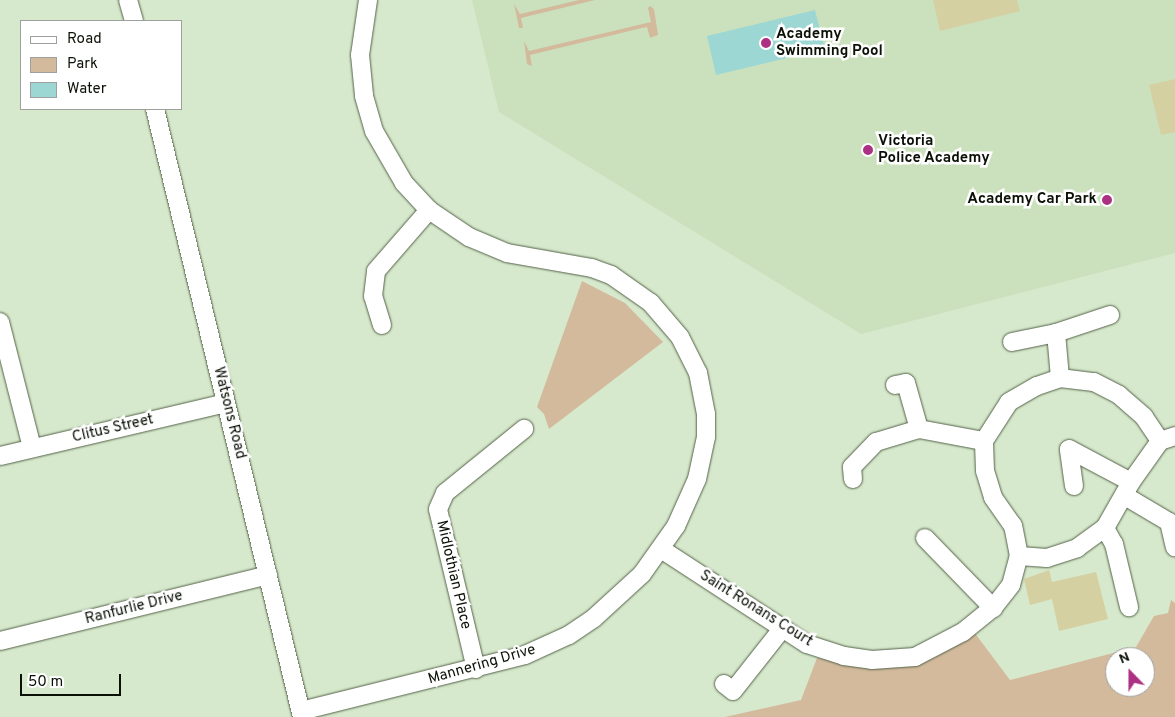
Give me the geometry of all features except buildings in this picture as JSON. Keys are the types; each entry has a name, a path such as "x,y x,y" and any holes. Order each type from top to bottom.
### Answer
{"street":[{"path":"128,0 134,20"},
{"name":"Mannering Drive","path":"301,714 525,655 569,635 620,597 661,549 688,503 703,457 706,437 702,392 680,337 651,303 612,275 576,264 527,258 488,247 429,210 394,168 369,116 360,55 368,0"},
{"name":"Watsons Road","path":"155,110 301,714"},
{"path":"382,325 373,296 376,271 429,210"},
{"path":"1012,342 1056,333 1110,315"},
{"path":"0,322 32,448"},
{"path":"1056,333 1060,378"},
{"path":"924,538 993,608 1011,585 1019,556 1013,526 993,497 985,471 984,441 1009,402 1037,386 1060,378 1094,382 1119,395 1168,438 1128,489 1105,528 1077,548 1047,558 1019,556"},
{"path":"895,385 906,383 919,429"},
{"name":"Clitus Street","path":"0,456 226,404"},
{"name":"Midlothian Place","path":"476,669 438,509 445,493 524,429"},
{"path":"853,480 852,467 876,442 919,429 984,441"},
{"path":"1074,486 1069,449 1128,489 1169,522 1175,547"},
{"path":"1105,528 1114,544 1129,606"},
{"name":"Saint Ronans Court","path":"661,549 806,644 844,656 872,660 915,657 963,632 993,608"},
{"name":"Ranfurlie Drive","path":"0,641 268,576"},
{"path":"724,684 733,692 782,629"}],"shaded area":[{"name":"Victoria Police Academy","path":"472,0 1175,0 1175,253 861,334 499,112"}],"green space":[{"path":"579,0 595,0 521,18 523,28 519,28 514,4 520,14"},
{"path":"650,6 654,9 658,35 650,38 647,27 642,28 530,55 532,66 527,64 524,41 529,51 651,22 648,8"},
{"path":"582,281 625,303 663,342 549,429 544,414 537,407"},
{"path":"1171,600 1175,603 1175,717 725,717 801,700 817,658 889,664 974,632 1010,680 1105,655 1105,697 1155,697 1155,647 1136,647 1154,616 1168,613"}],"water":[{"name":"Academy Swimming Pool","path":"815,10 825,49 716,75 707,36"}],"place":[{"name":"Academy Swimming Pool","path":"766,43"},
{"name":"Victoria Police Academy","path":"868,150"},
{"name":"Academy Car Park","path":"1107,200"}]}
